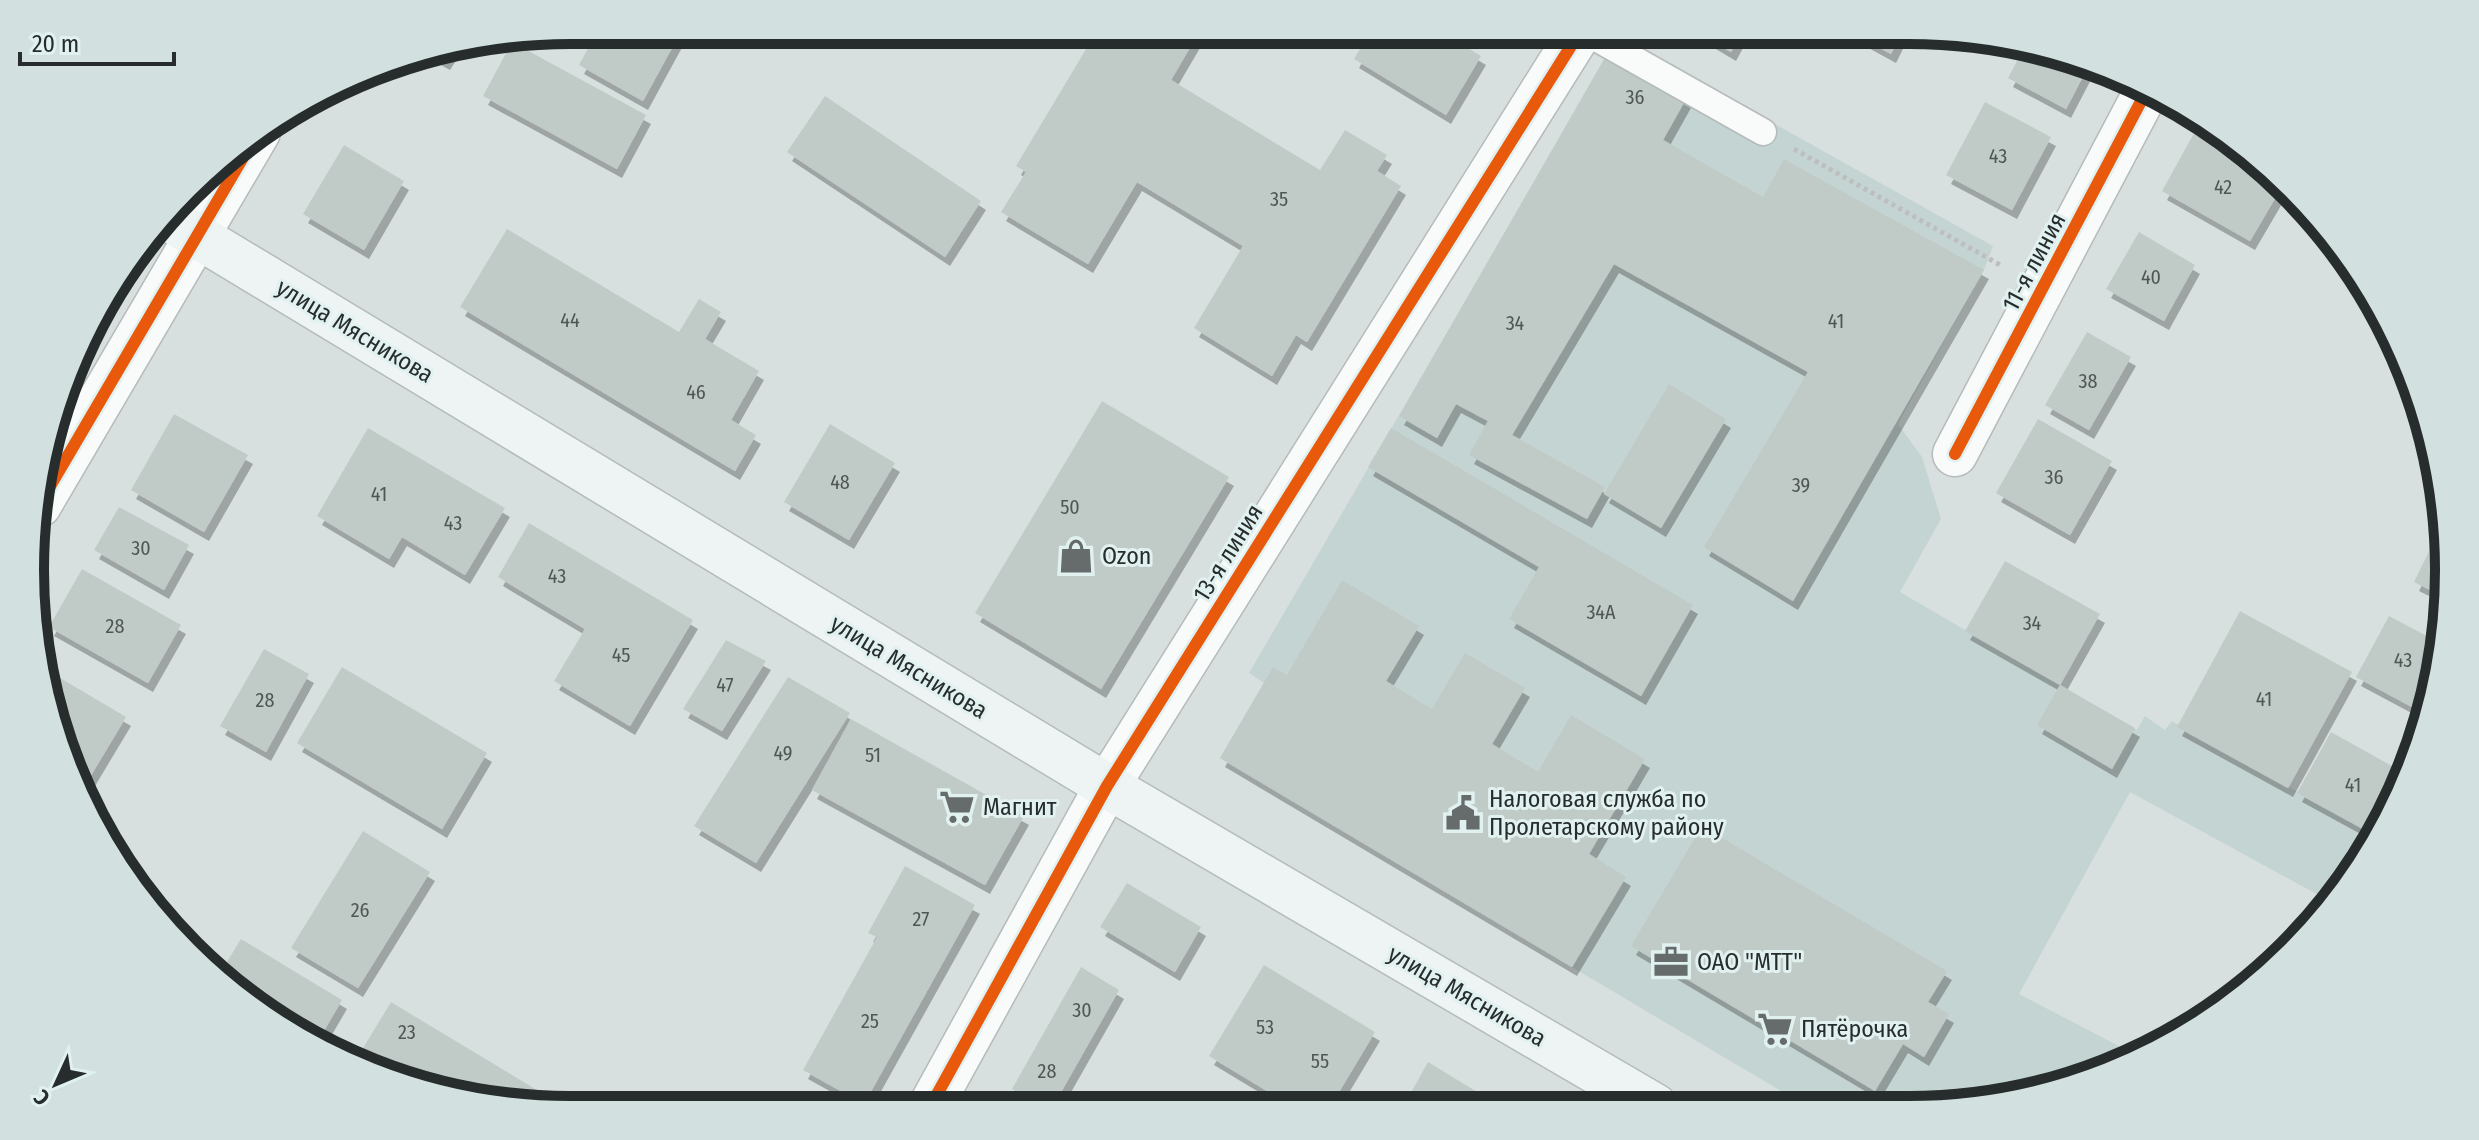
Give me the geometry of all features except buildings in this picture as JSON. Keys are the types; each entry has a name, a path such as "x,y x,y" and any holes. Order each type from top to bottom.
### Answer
{"main road":[{"name":"улица Мясникова","path":"183,228 1623,1096"}],"street":[{"name":"13-я линия","path":"936,1096 1107,786 1573,44"},
{"name":"11-я линия","path":"1955,454 2045,290 2143,98"},
{"path":"52,480 183,228 227,172"}],"lane":[{"path":"1607,44 1763,132"}],"path":[{"path":"1763,132 2045,290"}],"shaded area":[{"path":"1615,44 1632,44 1993,246 1984,270 1898,424 1922,457 1941,519 1900,592 2137,730 2145,716 2165,730 2172,721 2366,831 2321,896 2130,792 2019,994 2125,1049 2045,1078 1978,1091 1909,1096 1789,1096 1220,758 1264,683 1249,673"}],"cycle path":[{"path":"936,1096 1107,786 1572,44"},
{"path":"1955,454 2143,98"},
{"path":"52,484 242,160"}],"place":[{"name":"Ozon","path":"1076,556"},
{"name":"Магнит","path":"957,807"},
{"name":"Налоговая служба по Пролетарскому району","path":"1463,813"},
{"name":"ОАО \"МТТ\"","path":"1671,962"},
{"name":"Пятёрочка","path":"1775,1029"}]}
